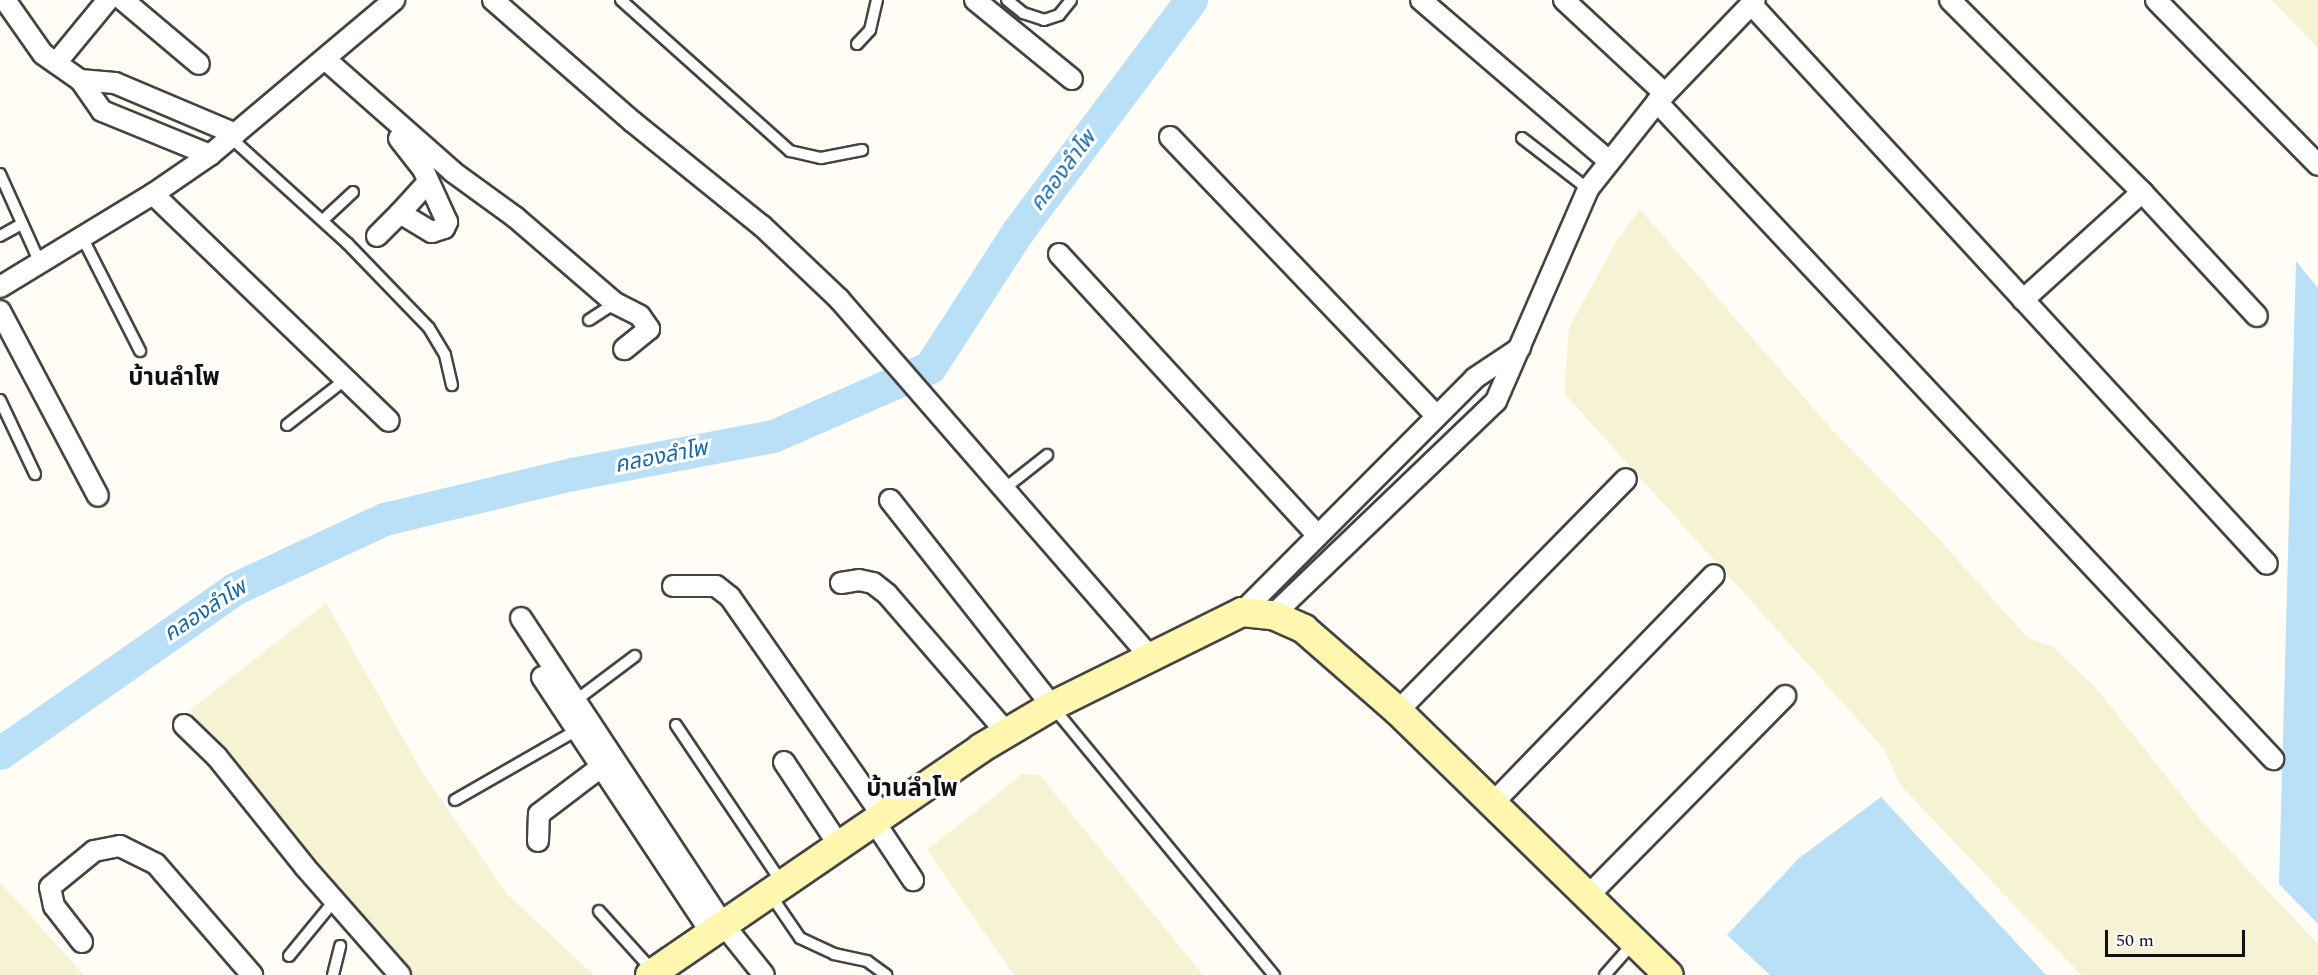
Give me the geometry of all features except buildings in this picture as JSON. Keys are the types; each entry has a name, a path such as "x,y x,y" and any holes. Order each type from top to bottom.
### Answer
{"street":[{"path":"5,0 43,54 80,80 102,111 210,155"},
{"path":"56,63 108,0"},
{"path":"123,0 199,64"},
{"path":"0,287 153,194 210,155 394,0"},
{"path":"493,0 633,122 762,226 839,299 1151,658"},
{"path":"975,0 1072,80"},
{"path":"1421,0 1609,161"},
{"path":"1564,0 1661,98 2273,759"},
{"path":"1950,0 2142,192 2257,316"},
{"path":"2156,0 2318,165"},
{"path":"1273,615 1496,401 1588,189 1661,98 1753,2 2023,300 2267,564"},
{"path":"322,63 408,147 447,217 444,228 432,232 400,213"},
{"path":"322,63 453,172 515,217 615,303 640,316 648,326 624,349"},
{"path":"80,80 114,83 233,136"},
{"path":"1170,136 1437,416"},
{"path":"377,236 428,182"},
{"path":"2023,300 2142,192"},
{"path":"153,194 389,421"},
{"path":"1059,254 1317,535"},
{"path":"0,311 98,496"},
{"path":"652,974 838,844 1007,733 1052,706 1242,612 1475,378 1520,348"},
{"path":"1398,711 1626,478"},
{"path":"890,500 1052,706"},
{"path":"1491,805 1714,574"},
{"path":"841,583 859,580 873,584 887,594 1007,733"},
{"path":"673,586 716,586 730,597 878,818 914,880"},
{"path":"1242,612 1273,615 1304,629 1398,711 1491,805 1669,975"},
{"path":"521,618 717,928"},
{"path":"542,676 602,767 717,928 764,975"},
{"path":"1588,896 1785,696"},
{"path":"184,725 217,757 334,901 400,975"},
{"path":"784,762 838,844"},
{"path":"538,841 539,814 602,767"},
{"path":"82,942 54,906 50,887 94,851 120,846 156,864 170,877 252,975"}],"lane":[{"path":"621,0 790,151 821,158 862,150"},
{"path":"857,44 870,30 877,0"},
{"path":"1007,0 1023,13 1044,20 1059,15 1071,0"},
{"path":"233,136 323,220 439,339 452,385"},
{"path":"1522,138 1588,189"},
{"path":"0,174 40,263"},
{"path":"323,220 352,192"},
{"path":"0,236 22,224"},
{"path":"82,237 140,351"},
{"path":"589,320 615,303"},
{"path":"287,424 346,379"},
{"path":"0,400 35,474"},
{"path":"1004,489 1047,455"},
{"path":"575,701 635,656"},
{"path":"1052,706 1274,975"},
{"path":"676,725 775,887 800,938 834,954 867,961 886,975"},
{"path":"455,801 577,730"},
{"path":"290,956 334,901"},
{"path":"599,911 652,974"},
{"path":"1605,975 1634,942"},
{"path":"333,975 340,946"}],"shaded area":[{"path":"2271,0 2318,0 2318,48"},
{"path":"1640,209 1835,433 1928,527 2028,638 2052,646 2097,689 2201,820 2318,944 2318,975 2081,975 1901,786 1884,749 1564,393 1569,328 1617,240"},
{"path":"326,603 424,775 507,894 594,975 407,975 190,710"},
{"path":"1022,774 1040,775 1203,975 1014,975 927,850"},
{"path":"0,882 84,975 0,975"}],"water":[{"path":"2296,261 2318,288 2318,924 2279,884"},
{"path":"1881,797 2046,975 1770,975 1727,935 1798,859"}],"waterway":[{"name":"คลองลำโพ","path":"0,753 234,589 384,519 572,474 773,436 930,367 1018,231 1191,0"}],"district":[{"name":"บ้านลำโพ","path":"174,379"},
{"name":"บ้านลำโพ","path":"912,790"}]}
